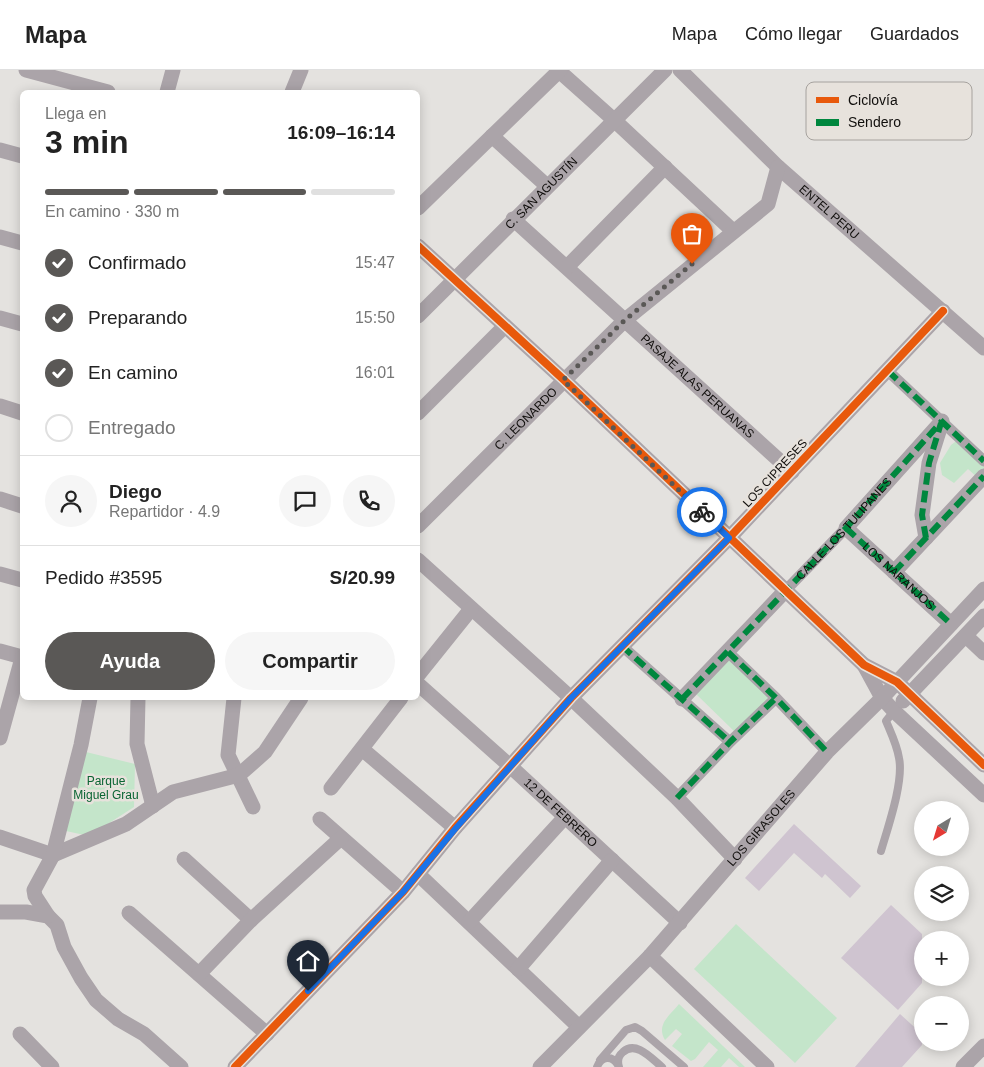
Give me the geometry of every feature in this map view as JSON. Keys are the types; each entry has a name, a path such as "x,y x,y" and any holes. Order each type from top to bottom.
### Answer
{"street":[{"path":"26,70 101,90"},
{"path":"168,90 173,70"},
{"path":"293,90 300,70"},
{"name":"C. SAN AGUSTÍN","path":"420,314 665,70"},
{"name":"ENTEL PERU","path":"680,70 778,167 984,348"},
{"path":"420,206 560,71 733,231"},
{"path":"492,136 547,186"},
{"path":"0,150 20,155"},
{"path":"567,267 665,167"},
{"name":"C. LEONARDO","path":"420,524 625,320 768,204 778,167"},
{"name":"PASAJE ALAS PERUANAS","path":"514,219 792,472"},
{"path":"0,237 20,242"},
{"path":"420,248 563,380 864,665 897,682 984,765"},
{"name":"LOS CIPRESES","path":"236,1067 403,892 456,828 571,698 729,538 944,312"},
{"path":"0,318 20,323"},
{"path":"420,411 505,326"},
{"path":"888,371 984,460"},
{"path":"0,406 20,412"},
{"path":"926,538 922,515 924,498 929,463 942,421"},
{"name":"CALLE LOS TULIPANES","path":"682,699 846,528 942,421"},
{"path":"894,572 984,476"},
{"path":"0,499 20,505"},
{"name":"LOS NARANJOS","path":"846,528 951,624"},
{"path":"420,562 571,698 676,798 735,859"},
{"path":"0,574 20,579"},
{"name":"LOS GIRASOLES","path":"540,1067 650,956 827,752 882,698 984,589"},
{"path":"420,673 471,609"},
{"path":"894,712 984,616"},
{"path":"966,636 984,653"},
{"path":"622,646 730,742"},
{"path":"0,651 20,656"},
{"path":"728,652 776,698 827,752"},
{"path":"0,738 20,664"},
{"path":"864,665 882,698 894,712 984,795"},
{"name":"12 DE FEBRERO","path":"420,686 680,923"},
{"path":"676,798 776,698"},
{"path":"90,700 81,745 53,855 34,890 35,896 48,916 57,925 64,947 96,1000 118,1019 144,1034 181,1067"},
{"path":"138,700 137,744 153,806"},
{"path":"234,700 228,755 253,808"},
{"path":"0,837 53,855 126,824 173,792 239,775 265,752 300,700"},
{"path":"331,788 399,700"},
{"path":"362,749 456,828"},
{"path":"469,922 565,817"},
{"path":"320,819 403,892"},
{"path":"198,974 251,920 341,838"},
{"path":"184,859 251,920"},
{"path":"518,969 612,860"},
{"path":"418,874 579,1027"},
{"path":"0,912 26,912 48,916"},
{"path":"129,913 267,1034"},
{"path":"650,956 766,1067"},
{"path":"20,1034 52,1067"},
{"path":"963,1067 984,1046"}],"lane":[{"path":"881,851 897,790 900,760 886,721 894,712"},
{"path":"598,1064 626,1030 636,1027 684,1067"},
{"path":"618,1066 618,1060 625,1050 638,1048 662,1067"},
{"path":"598,1064 610,1058 618,1066"}],"green space":[{"path":"959,439 984,463 984,474 979,479 968,469 954,483 942,475 940,463 951,445"},
{"path":"729,659 769,698 736,733 695,693"},
{"name":"Parque Miguel Grau","path":"86,752 135,764 134,807 89,836 66,831"},
{"path":"736,924 837,1018 795,1063 694,969"},
{"path":"679,1004 745,1067 739,1067 729,1058 721,1067 703,1067 718,1050 709,1042 695,1059 691,1061 672,1046 682,1034 676,1029 665,1040 662,1030 663,1025"}],"building":[{"path":"794,824 861,886 850,898 825,874 822,878 794,853 759,891 745,878"},
{"path":"891,905 919,931 914,931 914,986 919,986 898,1010 841,958"},
{"path":"900,1014 914,1027 914,1051 917,1051 902,1067 855,1067"}],"marked path":[{"path":"888,371 984,461"},
{"path":"682,699 846,528 942,421"},
{"path":"926,538 922,515 929,463 941,423"},
{"path":"894,572 984,476"},
{"path":"846,528 951,624"},
{"path":"622,646 730,742"},
{"path":"728,652 776,698 827,752"},
{"path":"677,798 730,742 776,698"}],"cycle path":[{"path":"420,248 563,379 864,665 897,682 984,765"},
{"path":"235,1067 403,892 455,828 571,698 729,538 943,311"}],"way so far":[{"path":"692,264 625,320 563,380 702,512"}],"route":[{"path":"308,991 403,892 456,828 571,698 729,538 702,512"}]}
